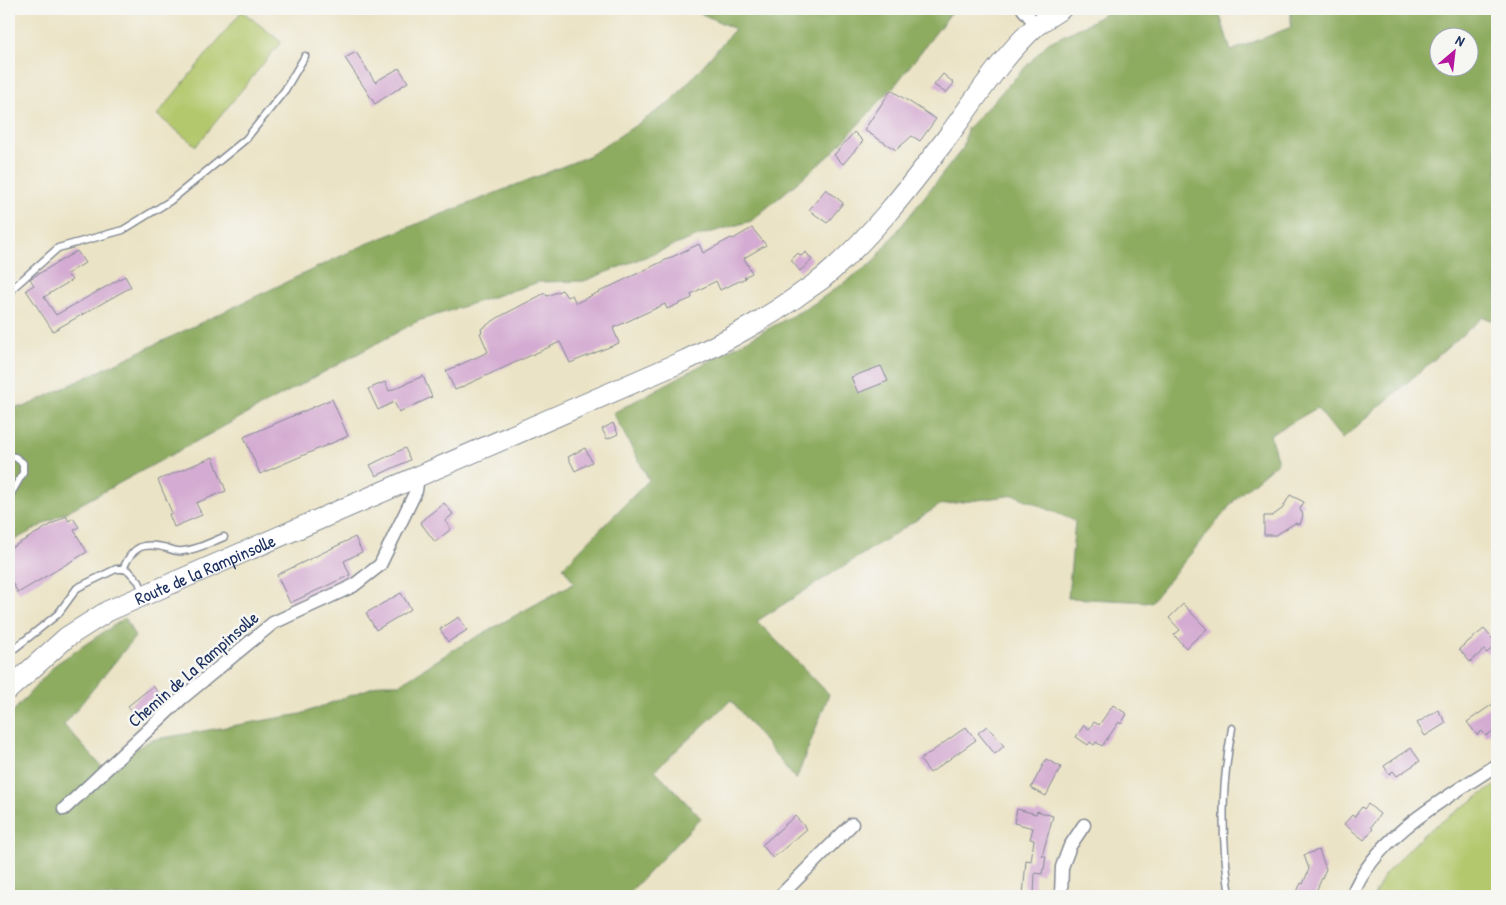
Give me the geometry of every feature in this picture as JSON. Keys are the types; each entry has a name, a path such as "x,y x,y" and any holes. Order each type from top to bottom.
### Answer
{"main road":[{"name":"Route de la Rampinsolle","path":"9,689 67,637 108,611 686,360 733,338 769,316 822,279 854,248 890,210 946,139 989,79 1037,26 1061,9"}],"street":[{"path":"1024,9 1037,26"},
{"name":"Chemin de La Rampinsolle","path":"64,809 182,698 273,623 354,586 380,565 416,491 418,477"},
{"path":"1352,896 1367,869 1399,832 1428,808 1497,765"},
{"path":"780,896 852,824"},
{"path":"1061,896 1062,867 1070,846 1084,825"}],"lane":[{"path":"9,295 14,287 58,248 123,230 170,201 246,139 285,90 304,56"},
{"path":"9,456 15,457 23,463 23,473 9,497"},
{"path":"123,569 131,553 146,545 155,545 181,552 198,548 224,537"},
{"path":"9,653 58,614 77,588 116,569 129,571 139,582 144,595"},
{"path":"1230,896 1222,818 1225,764 1232,728"}],"green space":[{"path":"691,9 954,9 896,84 830,155 751,221 698,236 584,281 539,282 418,321 9,543 9,406 24,407 364,245 589,156 671,102 735,29"},
{"path":"1112,9 1218,9 1231,51 1291,27 1291,9 1497,9 1497,322 1483,317 1342,439 1317,408 1270,435 1278,462 1239,495 1151,602 1068,598 1075,521 1015,495 940,505 757,621 829,694 796,780 731,700 655,770 701,818 626,896 9,896 9,716 56,664 125,618 135,637 64,725 103,768 151,740 301,714 381,684 400,684 453,650 574,583 563,567 649,480 613,413 812,305 872,263 963,148 967,129 1048,43 1089,23"},
{"path":"242,11 281,42 196,146 157,115"},
{"path":"1497,784 1497,896 1374,896 1385,874 1425,833"}],"building":[{"path":"356,52 375,82 399,68 408,82 375,104 345,58"},
{"path":"943,74 954,83 946,93 934,85"},
{"path":"891,90 936,119 920,141 912,136 896,150 864,130"},
{"path":"854,132 863,141 843,164 834,155"},
{"path":"826,189 843,203 827,223 809,210"},
{"path":"752,228 766,245 744,258 752,273 744,277 746,278 720,290 716,281 691,294 692,298 667,309 665,304 613,328 619,343 570,363 560,342 455,390 446,371 488,352 480,333 482,332 481,329 499,317 545,293 547,296 562,290 567,297 572,295 576,303 699,244 703,253"},
{"path":"77,251 85,263 67,274 72,280 44,297 56,315 125,276 131,287 53,331 26,290 34,285 30,279"},
{"path":"806,252 812,260 800,271 791,260 798,253 801,256"},
{"path":"881,366 888,381 858,393 851,377"},
{"path":"423,376 432,397 399,412 394,402 378,410 368,389 385,382 389,391"},
{"path":"332,399 348,436 260,474 244,437"},
{"path":"613,423 618,434 607,439 602,429"},
{"path":"405,448 410,460 376,476 370,465"},
{"path":"585,448 592,462 575,471 568,457"},
{"path":"213,457 226,491 196,503 202,515 174,527 169,514 172,513 158,480"},
{"path":"1290,495 1304,502 1300,509 1303,515 1300,525 1295,523 1276,535 1264,535 1264,516 1272,516 1282,509"},
{"path":"444,503 453,514 445,521 451,529 435,542 420,522"},
{"path":"66,516 69,521 73,518 79,527 74,530 87,552 18,593 9,576 9,549"},
{"path":"355,537 362,552 344,561 350,575 290,603 277,575"},
{"path":"401,593 411,609 376,630 366,613"},
{"path":"1183,604 1207,629 1186,648 1174,635 1180,630 1169,618"},
{"path":"459,617 467,630 448,642 440,629"},
{"path":"1484,629 1497,644 1487,653 1484,650 1470,662 1459,649"},
{"path":"153,686 163,699 138,719 128,706"},
{"path":"1497,701 1497,728 1486,736 1482,731 1477,735 1467,722"},
{"path":"1113,705 1127,714 1102,746 1096,742 1094,745 1090,742 1088,745 1076,737 1084,725 1089,729 1094,722 1099,725"},
{"path":"1438,710 1446,723 1425,736 1417,723"},
{"path":"987,726 1004,746 995,754 978,733"},
{"path":"966,727 976,740 930,773 920,760"},
{"path":"1411,748 1420,761 1397,776 1393,771 1389,774 1384,766"},
{"path":"1046,759 1061,767 1046,796 1031,788"},
{"path":"1368,804 1380,814 1371,827 1373,829 1364,840 1344,824 1352,815 1354,817 1362,807 1364,809"},
{"path":"1017,809 1036,814 1037,811 1053,816 1042,856 1046,856 1044,869 1042,874 1035,873 1034,896 1023,896 1026,860 1031,861 1034,840 1030,839 1033,828 1014,823"},
{"path":"795,816 807,829 773,858 762,845"},
{"path":"1319,850 1326,869 1314,896 1295,896 1301,883 1303,884 1309,869 1304,855"}]}
